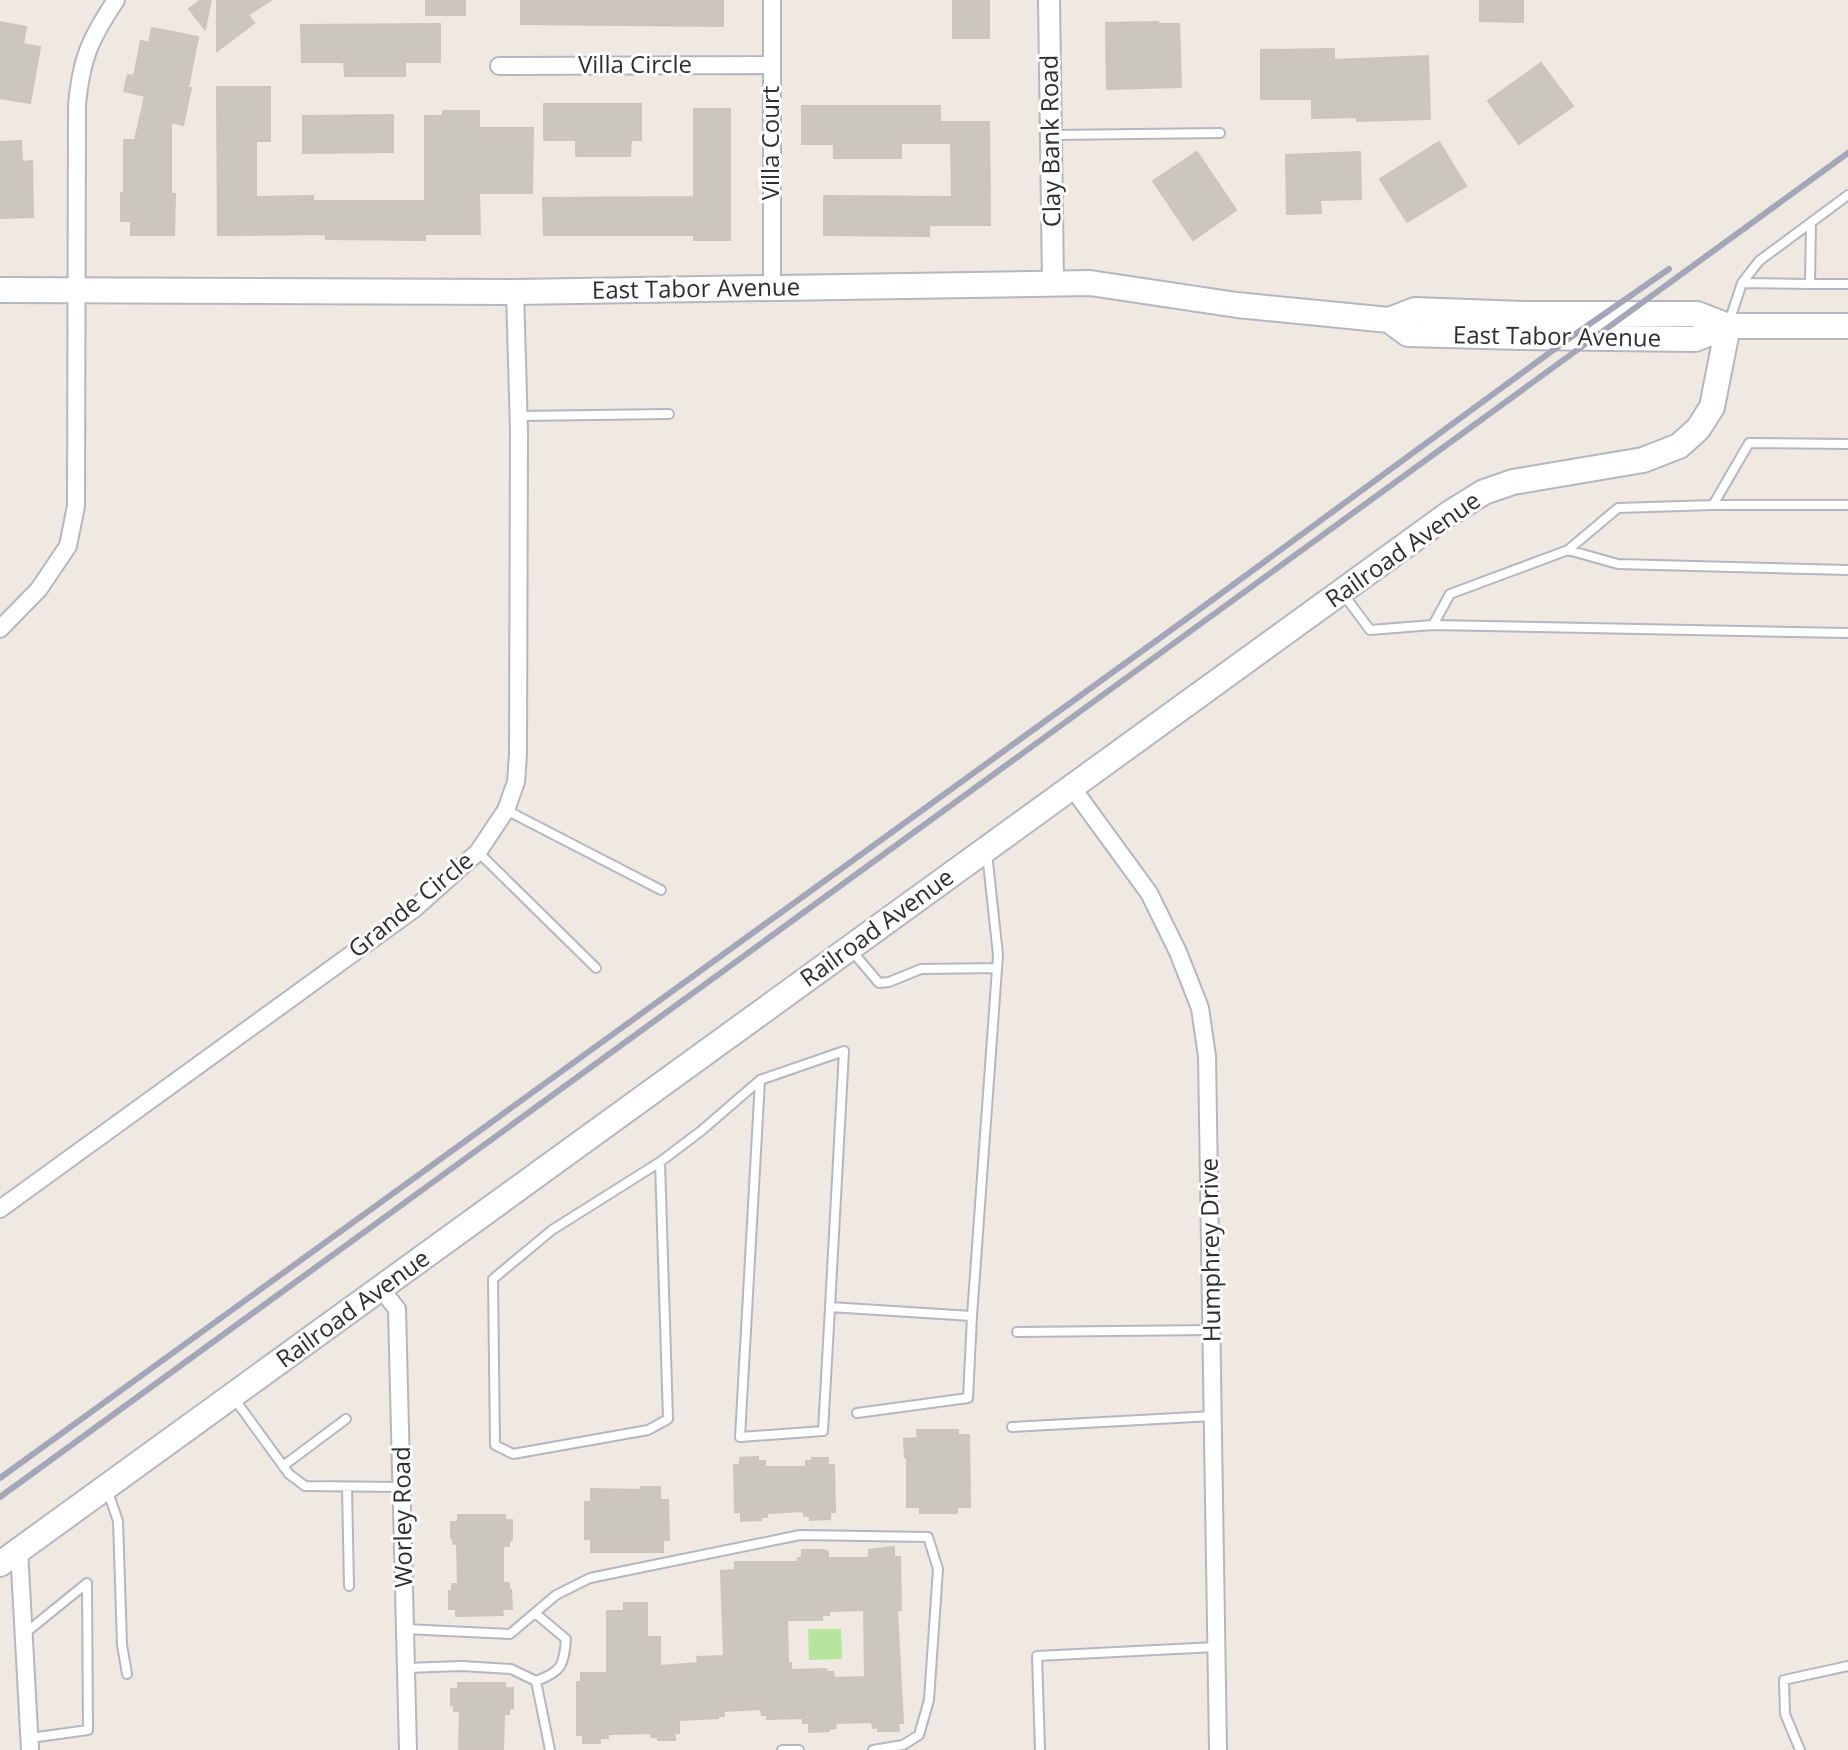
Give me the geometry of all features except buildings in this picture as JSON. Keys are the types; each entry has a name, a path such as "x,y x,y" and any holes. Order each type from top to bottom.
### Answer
{"main road":[{"name":"East Tabor Avenue","path":"0,290 515,292 1053,282 1090,283 1237,305 1389,320 1415,310 1522,314 1697,314 1728,326 1848,326"},
{"name":"Railroad Avenue","path":"10,1556 1450,513 1484,492 1513,482 1643,460 1679,446 1698,429 1712,407 1728,326"}],"street":[{"path":"0,629 39,589 68,546 76,506 77,105 80,70 93,34 116,0"},
{"name":"Villa Court","path":"772,0 772,287"},
{"name":"Clay Bank Road","path":"1049,0 1053,282"},
{"name":"Villa Circle","path":"499,66 771,65"},
{"name":"Grande Circle","path":"0,1209 414,909 478,852 506,810 516,782 518,754 515,292"},
{"name":"Humphrey Drive","path":"1071,786 1149,893 1178,952 1200,1008 1207,1056 1218,1750"},
{"name":"Worley Road","path":"381,1289 397,1309 408,1750"},
{"path":"10,1556 24,1634 30,1744"}],"lane":[{"path":"1051,135 1220,133"},
{"path":"1728,326 1742,283 1759,261 1848,195"},
{"path":"1810,284 1811,223"},
{"path":"1742,283 1848,284"},
{"path":"518,416 669,414"},
{"path":"1713,505 1749,443 1848,444"},
{"path":"1433,625 1450,594 1568,550 1618,508 1848,505"},
{"path":"1568,550 1618,564 1848,570"},
{"path":"1341,592 1370,630 1433,625 1848,633"},
{"path":"506,810 661,890"},
{"path":"857,1413 968,1398 997,968 986,848"},
{"path":"478,852 596,968"},
{"path":"849,948 879,983 921,969 997,968"},
{"path":"660,1162 668,1419 648,1430 513,1454 495,1445 493,1279 552,1230 660,1162 760,1080 844,1051 823,1431 740,1437 760,1080"},
{"path":"830,1307 972,1316"},
{"path":"1017,1332 1213,1330"},
{"path":"232,1397 289,1474 305,1486 403,1487"},
{"path":"1012,1427 1214,1416"},
{"path":"283,1466 346,1419"},
{"path":"105,1487 118,1521 122,1645 127,1674"},
{"path":"347,1487 349,1586"},
{"path":"405,1629 510,1634 556,1595 590,1578 800,1535 928,1537 938,1569 929,1700 919,1735 903,1745 873,1750"},
{"path":"24,1634 87,1583 88,1730 30,1744"},
{"path":"406,1668 462,1666 511,1669 536,1681 555,1674 565,1659 566,1639 535,1613"},
{"path":"1040,1750 1037,1656 1217,1646"},
{"path":"1800,1750 1785,1714 1784,1680 1848,1666"},
{"path":"536,1681 550,1750"},
{"path":"782,1750 799,1750"}],"green space":[{"path":"808,1629 841,1629 842,1659 809,1660"}],"railway":[{"path":"0,1497 1848,153"},
{"path":"0,1478 1571,337 1669,269"}]}
